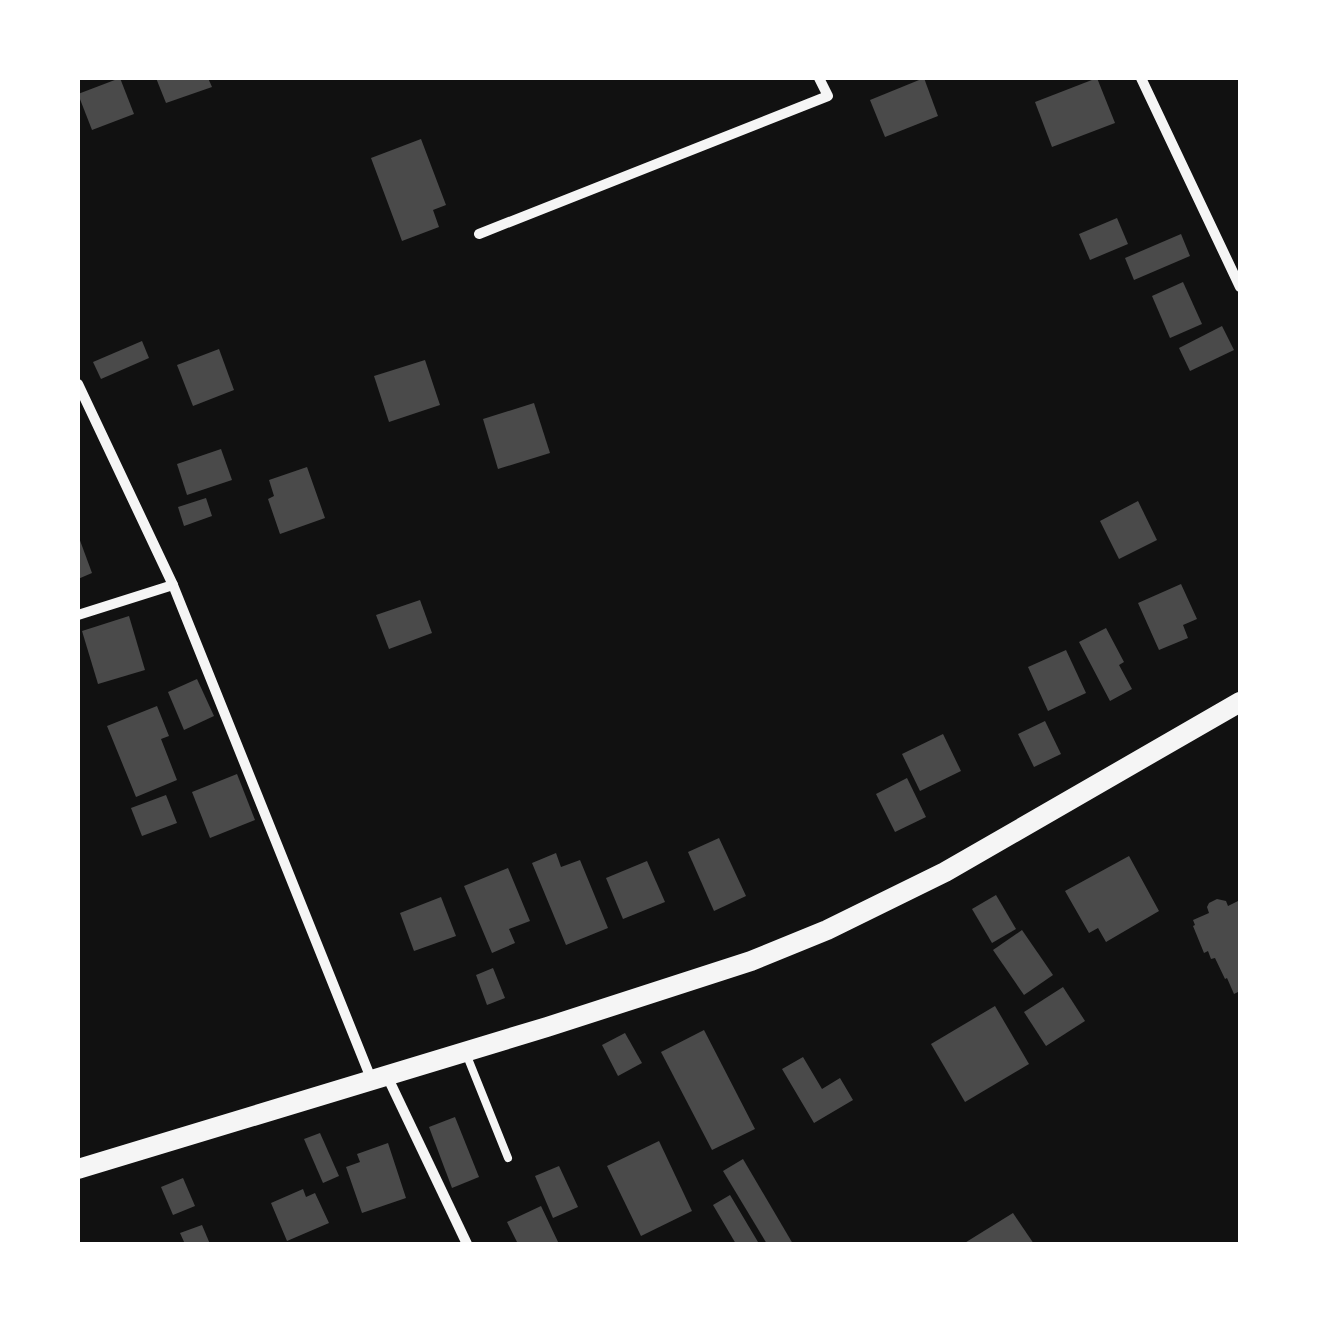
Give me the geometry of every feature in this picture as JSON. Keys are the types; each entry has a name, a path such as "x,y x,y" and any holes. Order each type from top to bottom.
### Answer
{"main road":[{"path":"78,1170 699,980 827,930 945,872 1240,702"}],"street":[{"path":"479,234 828,96 819,78"},
{"path":"1141,78 1240,287"},
{"path":"78,384 173,585 379,1079 467,1244"},
{"path":"78,615 173,585"}],"lane":[{"path":"466,1052 508,1158"}],"building":[{"path":"120,78 134,114 92,130 78,94"},
{"path":"156,78 208,78 212,87 166,103"},
{"path":"924,78 938,116 885,137 870,100"},
{"path":"1097,78 1115,123 1052,147 1035,102"},
{"path":"421,139 446,205 433,210 439,227 402,241 371,158"},
{"path":"1117,218 1128,244 1090,260 1079,234"},
{"path":"1181,234 1190,256 1134,280 1125,258"},
{"path":"1183,282 1202,324 1170,338 1152,296"},
{"path":"1222,326 1234,350 1190,371 1179,348"},
{"path":"142,341 149,358 101,379 93,362"},
{"path":"219,349 234,390 193,406 177,365"},
{"path":"425,360 440,405 389,422 374,376"},
{"path":"534,403 550,453 498,469 483,419"},
{"path":"221,449 232,480 187,495 177,464"},
{"path":"307,467 325,518 280,534 268,499 274,496 269,480"},
{"path":"206,498 212,516 184,526 178,507"},
{"path":"1138,501 1157,540 1119,559 1100,521"},
{"path":"78,535 92,573 78,579"},
{"path":"1181,584 1197,619 1183,625 1188,638 1159,650 1138,603"},
{"path":"420,600 432,633 389,649 376,615"},
{"path":"129,616 145,670 98,684 82,631"},
{"path":"1106,628 1124,662 1119,665 1132,689 1110,701 1079,642"},
{"path":"1066,650 1086,693 1048,711 1028,667"},
{"path":"197,679 214,716 184,730 168,692"},
{"path":"157,706 169,736 161,739 177,780 136,797 107,726"},
{"path":"1045,721 1061,754 1034,767 1018,734"},
{"path":"943,734 961,771 920,791 902,754"},
{"path":"237,774 255,820 210,838 192,792"},
{"path":"907,778 926,817 895,832 876,794"},
{"path":"166,795 177,823 142,836 131,808"},
{"path":"719,838 746,896 714,911 688,852"},
{"path":"556,853 561,867 580,860 608,928 566,945 532,863"},
{"path":"1129,856 1159,911 1106,942 1098,928 1089,933 1065,891"},
{"path":"647,861 665,902 623,919 606,878"},
{"path":"508,868 530,921 509,929 515,943 492,953 464,886"},
{"path":"996,895 1016,929 992,943 972,909"},
{"path":"441,897 456,936 414,951 400,913"},
{"path":"1217,899 1226,901 1228,906 1240,900 1240,991 1234,994 1215,958 1211,959 1208,951 1204,953 1193,926 1193,920 1209,913 1209,903"},
{"path":"1022,930 1053,975 1024,995 993,950"},
{"path":"493,968 505,998 487,1005 476,975"},
{"path":"1063,987 1085,1021 1046,1046 1024,1012"},
{"path":"995,1006 1029,1064 965,1102 931,1044"},
{"path":"704,1030 755,1129 712,1150 661,1052"},
{"path":"625,1033 642,1063 618,1076 602,1045"},
{"path":"803,1057 822,1089 840,1078 853,1100 814,1123 782,1069"},
{"path":"455,1117 479,1177 452,1188 429,1127"},
{"path":"320,1133 339,1176 323,1183 304,1139"},
{"path":"659,1141 692,1211 641,1236 607,1166"},
{"path":"388,1143 406,1198 362,1213 346,1167 360,1162 357,1154"},
{"path":"743,1159 793,1244 767,1244 723,1171"},
{"path":"559,1166 578,1207 553,1218 535,1176"},
{"path":"183,1178 195,1206 173,1215 161,1187"},
{"path":"303,1189 306,1197 315,1193 329,1223 287,1241 271,1203"},
{"path":"730,1195 758,1242 736,1244 713,1205"},
{"path":"541,1206 559,1244 518,1244 507,1222"},
{"path":"1013,1213 1034,1244 963,1244"},
{"path":"202,1225 210,1244 185,1244 180,1233"}]}
